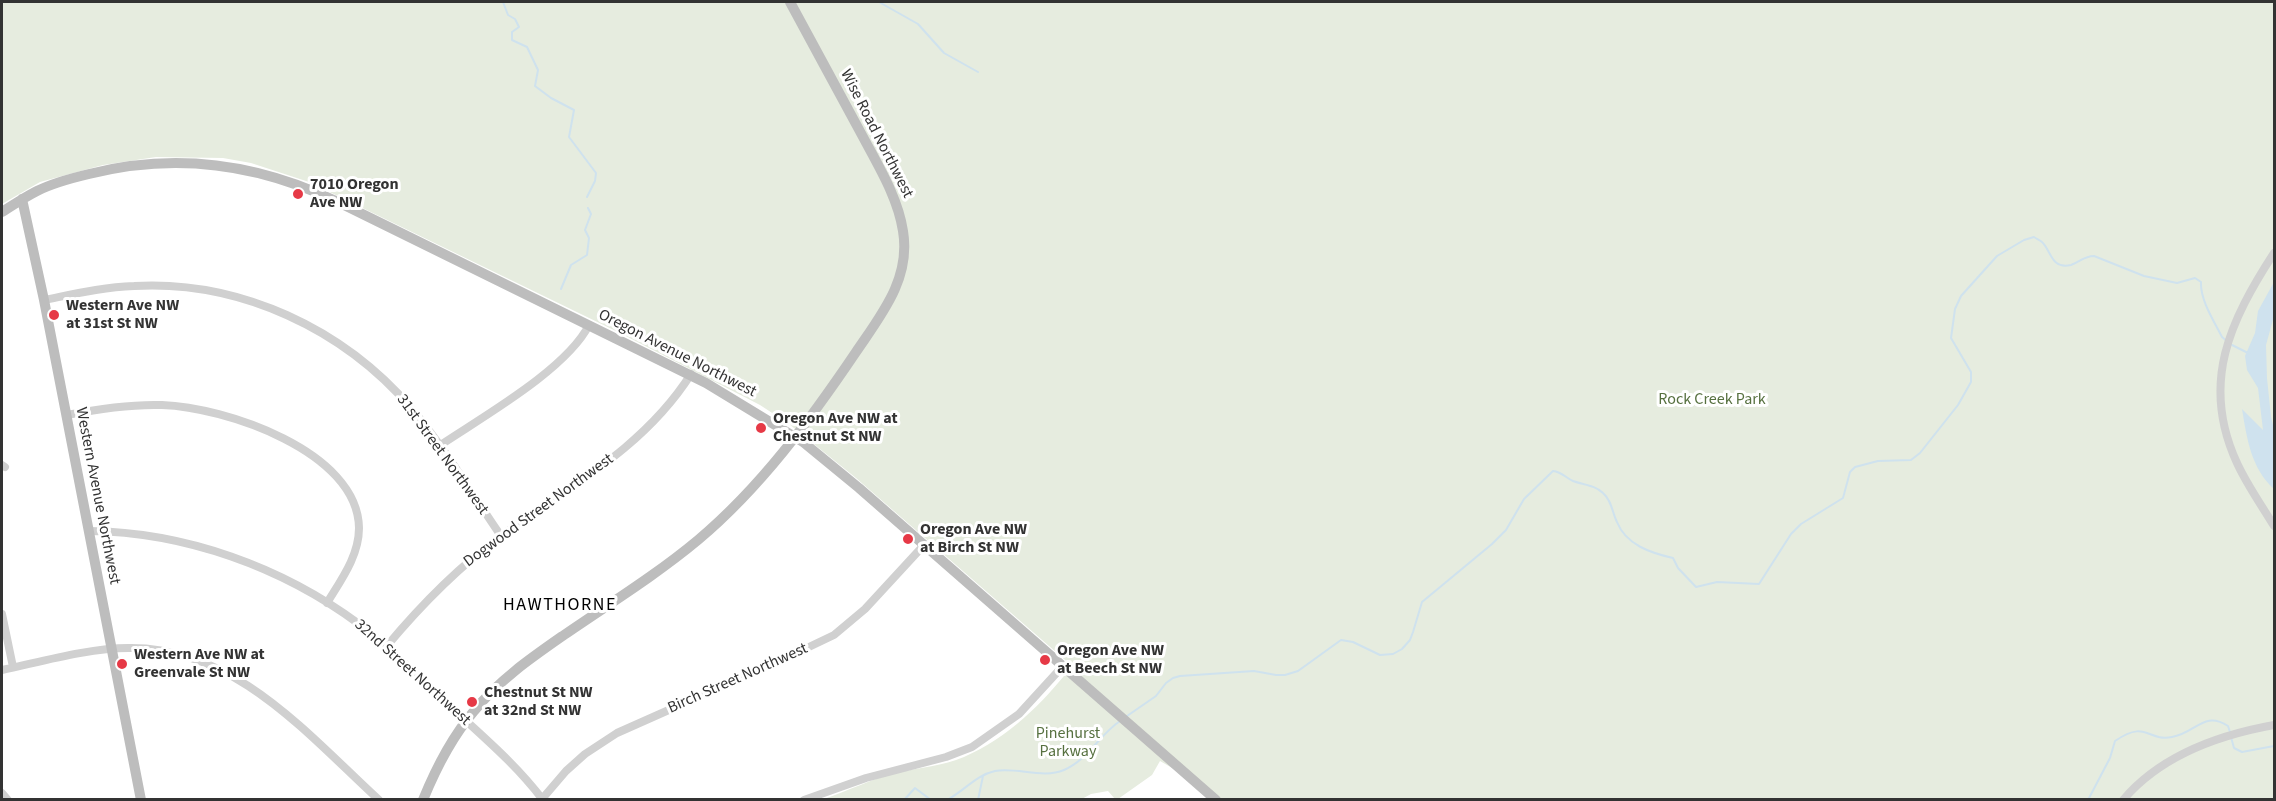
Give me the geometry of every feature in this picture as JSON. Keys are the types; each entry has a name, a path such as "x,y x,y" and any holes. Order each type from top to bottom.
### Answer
{"street":[{"name":"Wise Road Northwest","path":"423,800 442,758 466,721 501,682 526,661 650,576 700,538 736,505 796,437 887,306 901,275 904,246 900,218 890,189 790,2"},
{"name":"Oregon Avenue Northwest","path":"2,212 37,190 72,178 128,165 188,162 250,171 288,181 328,197 691,374 796,437 836,468 924,544 1216,800"},
{"name":"Western Avenue Northwest","path":"22,199 67,415 141,800"},
{"path":"2274,253 2253,286 2232,330 2224,353 2220,394 2225,431 2238,465 2274,526"},
{"name":"31st Street Northwest","path":"44,300 96,289 150,285 203,290 260,304 312,327 362,360 396,391 439,446 501,536"},
{"path":"439,446 545,373 578,342 589,325"},
{"name":"Dogwood Street Northwest","path":"386,647 445,581 501,536 587,478 630,445 659,416 691,374"},
{"path":"67,415 90,410 144,405 189,407 247,422 306,452 345,487 355,506 359,528 355,554 327,603"},
{"name":"32nd Street Northwest","path":"89,531 160,537 202,548 272,573 327,603 360,625 386,647 513,765 542,799"},
{"name":"Birch Street Northwest","path":"542,799 585,753 617,732 796,654 834,635 865,609 924,544"},
{"path":"2,614 13,667"},
{"path":"2,670 112,649 146,648 201,661 235,676 275,705 379,800"},
{"path":"804,800 872,776 955,754 972,747 1009,723 1038,695 1062,667"},
{"path":"2123,800 2141,781 2165,763 2203,744 2232,734 2274,725"},
{"path":"2,793 8,800"}],"green space":[{"name":"Rock Creek Park","path":"2,2 2274,2 2274,799 1222,800 1212,791 1160,761 1152,775 1118,799 1115,799 1108,791 1091,794 1080,800 824,799 879,778 948,762 980,749 996,740 1024,718 1072,666 856,478 789,424 760,405 620,333 309,182 251,163 223,158 156,157 103,165 40,182 2,204"}],"water":[{"path":"2274,282 2274,316 2266,345 2267,378 2274,429 2274,489 2260,472 2251,452 2242,409 2263,430 2258,388 2247,370 2245,356 2255,333 2258,311"}],"waterway":[{"path":"503,2 508,15 515,19 519,27 512,32 512,40 527,47 538,70 535,86 551,98 574,110 569,137 596,173 595,181 587,197"},
{"path":"879,2 918,24 944,53 978,72"},
{"path":"561,289 571,265 587,255 589,238 585,230 591,214 588,208"},
{"path":"1127,716 1156,696 1166,683 1180,676 1254,671 1285,675 1298,671 1341,640 1353,642 1380,655 1393,654 1402,649 1410,640 1422,602 1492,544 1506,530 1524,499 1553,471 1600,490 1606,496 1626,537 1640,547 1673,558 1678,568 1696,587 1717,582 1759,584 1791,534 1801,524 1843,498 1850,472 1855,467 1878,461 1911,460 1920,453 1958,405 1971,382 1971,372 1951,338 1955,309 1961,296 1997,256 2024,240 2034,237 2040,241 2059,265 2071,265 2094,256 2144,276 2177,283 2195,278 2201,282 2208,310 2222,337 2227,341"},
{"path":"2232,345 2248,353"},
{"path":"2088,800 2110,758 2115,741 2126,735 2141,731 2157,737 2172,737 2212,720 2228,726 2230,732"},
{"path":"947,800 982,776 995,771 1047,773 1064,770 1087,754 1120,721"},
{"path":"2231,737 2234,748 2242,752 2274,746"},
{"path":"978,800 983,776"},
{"path":"904,800 915,788 931,800"},
{"path":"861,800 875,800"}],"place":[{"name":"7010 Oregon Ave NW","path":"298,194"},
{"name":"Western Ave NW at 31st St NW","path":"54,315"},
{"name":"Oregon Ave NW at Chestnut St NW","path":"761,428"},
{"name":"Oregon Ave NW at Birch St NW","path":"908,539"},
{"name":"Oregon Ave NW at Beech St NW","path":"1045,660"},
{"name":"Western Ave NW at Greenvale St NW","path":"122,664"},
{"name":"Chestnut St NW at 32nd St NW","path":"472,702"}],"district":[{"name":"HAWTHORNE","path":"560,606"}],"park label":[{"name":"Pinehurst Parkway","path":"1068,743"}]}
